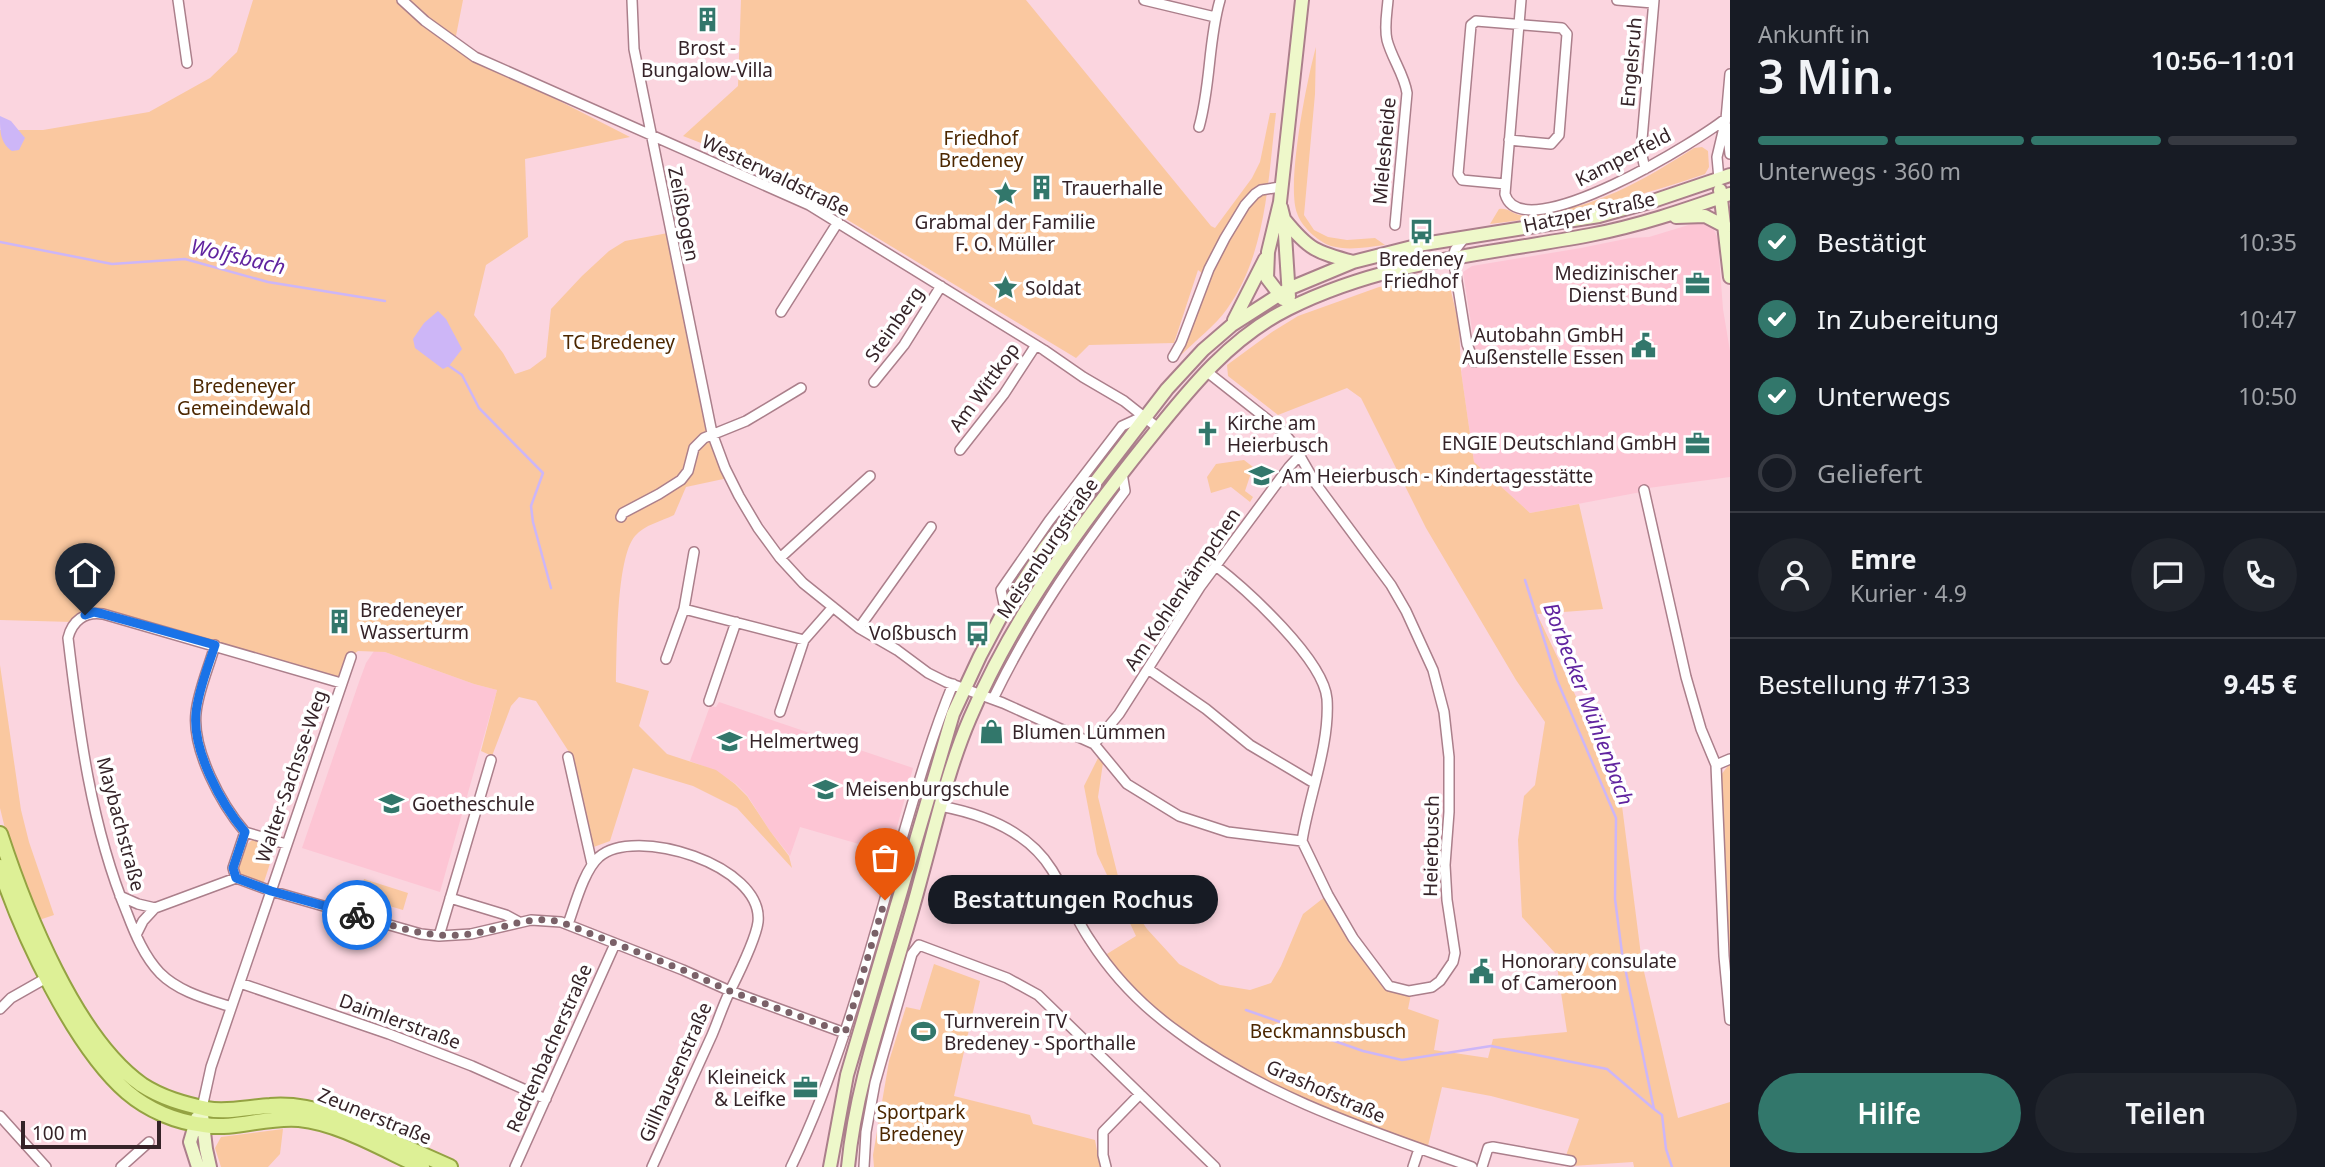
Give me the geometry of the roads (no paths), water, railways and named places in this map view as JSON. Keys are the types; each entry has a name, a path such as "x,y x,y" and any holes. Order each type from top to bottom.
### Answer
{"main road":[{"path":"1283,292 1284,219 1280,187 1296,69 1302,0"},
{"path":"1724,177 1730,277"},
{"name":"Hatzper Straße","path":"1283,292 1353,262 1465,237 1599,216 1724,177"},
{"name":"Hatzper Straße","path":"1291,307 1366,277 1454,263 1591,235 1653,219 1726,195"},
{"path":"1280,202 1268,252 1267,278 1283,292 1291,307"},
{"path":"1653,219 1704,216 1726,227"},
{"path":"1284,219 1310,247 1320,253 1353,262"},
{"path":"1232,325 1268,252"},
{"name":"Meisenburgstraße","path":"830,1167 850,1062 959,686 1044,549 1144,416 1203,350 1232,325 1283,292"},
{"name":"Meisenburgstraße","path":"848,1167 863,1079 922,878 940,806 969,719 987,697 1031,599 1122,474 1206,371 1243,337 1291,307"},
{"name":"Zeunerstraße","path":"0,834 36,929 76,1007 113,1059 144,1086 177,1102 202,1108 221,1110 273,1106 313,1109 333,1115 450,1167"},
{"path":"0,867 22,923 48,977 88,1045 114,1079 143,1104 171,1117 199,1125"},
{"path":"198,1167 190,1142 199,1125 202,1108"},
{"name":"Zeunerstraße","path":"199,1125 223,1126 285,1119 317,1122 422,1167"},
{"path":"199,1125 210,1167"}],"street":[{"path":"178,0 187,63"},
{"name":"Westerwaldstraße","path":"402,0 425,21 475,57 809,205 1125,401 1158,428"},
{"name":"Zeißbogen","path":"632,0 634,49 712,433 739,496 780,558 803,583 859,628 897,650 928,673 987,697"},
{"path":"1144,0 1215,17"},
{"path":"1199,127 1206,103 1215,17 1220,0"},
{"name":"Mielesheide","path":"1388,0 1387,39 1405,80 1407,93 1395,225"},
{"path":"1509,140 1551,144 1559,135 1567,34 1562,28 1519,24 1476,21 1471,25 1458,174 1462,180 1505,184 1509,140 1519,24 1521,0"},
{"path":"1618,0 1653,1"},
{"name":"Engelsruh","path":"1644,169 1641,151 1653,1"},
{"path":"1730,74 1730,154"},
{"path":"1724,177 1717,157 1728,117"},
{"name":"Kamperfeld","path":"1505,184 1507,201 1526,210 1577,200 1610,188 1668,157 1728,117"},
{"path":"1173,357 1217,253 1245,205 1261,190 1280,187"},
{"path":"781,312 838,222"},
{"path":"1465,237 1455,250 1454,263 1465,332 1474,362"},
{"name":"Steinberg","path":"874,382 904,345 941,286"},
{"name":"Am Wittkop","path":"960,450 1004,394 1036,345"},
{"name":"Heierbusch","path":"1206,371 1282,431 1300,455 1316,484 1391,585 1427,654 1439,690 1449,757 1445,865 1455,953 1453,962 1440,982 1432,987 1409,991 1390,986 1353,938 1328,895 1302,841"},
{"path":"621,517 623,513 681,480 688,471 694,448 699,442 712,433 746,421 801,388"},
{"name":"Am Kohlenkämpchen","path":"1094,744 1119,714 1184,610 1300,455"},
{"path":"780,558 870,476"},
{"path":"1644,490 1686,677 1701,729 1716,765 1724,956 1730,1020"},
{"path":"859,628 931,527"},
{"path":"666,659 684,609 694,552"},
{"path":"987,697 1094,744 1127,784 1179,816 1228,832 1302,841 1327,717 1327,697 1321,677 1280,625 1216,566"},
{"path":"780,712 804,640 833,607"},
{"path":"684,609 804,640"},
{"name":"Maybachstraße","path":"215,645 94,612 77,620 70,629 68,638 77,715 93,800 112,878 136,935 148,957 172,983 191,993 231,1007"},
{"path":"709,701 736,622"},
{"path":"286,844 245,832 224,803 198,745 196,710 215,645 341,683"},
{"name":"Walter-Sachsse-Weg","path":"202,1108 211,1067 351,657"},
{"path":"1149,668 1250,745 1314,783"},
{"name":"Meisenburgstraße","path":"791,1167 829,1081 845,1033 938,722 959,686"},
{"path":"568,757 592,864 568,924"},
{"path":"1716,765 1730,759"},
{"path":"439,936 491,760"},
{"name":"Grashofstraße","path":"940,806 996,823 1032,845 1053,873 1078,921 1101,956 1135,996 1178,1033 1287,1096 1332,1116 1472,1167"},
{"path":"236,878 233,868 245,832"},
{"name":"Gillhausenstraße","path":"592,864 601,854 617,847 657,847 685,853 711,863 745,886 755,901 758,922 652,1167"},
{"path":"136,935 143,921 155,908 236,878 271,891 421,934 471,934 519,922 551,919 730,991 845,1033"},
{"path":"120,896 155,908"},
{"path":"450,898 506,915 519,922"},
{"name":"Redtenbacherstraße","path":"515,1167 615,944"},
{"path":"864,1167 866,1132 875,1083 912,954 919,945 1029,989 1047,1003 1215,1167"},
{"path":"0,1009 11,998 48,977"},
{"name":"Daimlerstraße","path":"240,983 389,1034 472,1066 546,1099"},
{"path":"1106,1167 1103,1132 1140,1094"},
{"path":"0,1116 46,1167"},
{"path":"121,1167 149,1142"},
{"path":"1482,1167 1485,1153 1488,1148 1493,1147 1571,1161"},
{"path":"1413,1167 1419,1149"}],"waterway":[{"name":"Wolfsbach","path":"0,242 112,264 185,259 268,282 385,301"},
{"name":"Wolfsbach","path":"449,366 462,375 479,408 543,473 531,506 551,588"},
{"name":"Borbecker Mühlenbach","path":"1525,580 1557,680 1616,818 1615,899 1622,953 1654,1109 1662,1115 1666,1149 1672,1167"},
{"path":"1246,1010 1363,1051 1402,1060 1491,1046 1607,1069 1654,1109"}],"place":[{"name":"Brost - Bungalow-Villa","path":"707,20"},
{"name":"Trauerhalle","path":"1042,188"},
{"name":"Grabmal der Familie F. O. Müller","path":"1005,194"},
{"name":"Bredeney Friedhof","path":"1421,231"},
{"name":"Medizinischer Dienst Bund","path":"1698,284"},
{"name":"Soldat","path":"1005,288"},
{"name":"Autobahn GmbH Außenstelle Essen","path":"1644,346"},
{"name":"Kirche am Heierbusch","path":"1207,434"},
{"name":"ENGIE Deutschland GmbH","path":"1697,443"},
{"name":"Am Heierbusch - Kindertagesstätte","path":"1262,476"},
{"name":"Bredeneyer Wasserturm","path":"340,621"},
{"name":"Voßbusch","path":"977,633"},
{"name":"Blumen Lümmen","path":"992,732"},
{"name":"Helmertweg","path":"729,741"},
{"name":"Meisenburgschule","path":"825,789"},
{"name":"Goetheschule","path":"392,804"},
{"name":"Bestattungen Rochus","path":"885,900"},
{"name":"Honorary consulate of Cameroon","path":"1481,972"},
{"name":"Turnverein TV Bredeney - Sporthalle","path":"924,1032"},
{"name":"Kleineick & Leifke","path":"806,1088"}],"park label":[{"name":"Friedhof Bredeney","path":"981,149"},
{"name":"TC Bredeney","path":"619,342"},
{"name":"Bredeneyer Gemeindewald","path":"244,397"},
{"name":"Beckmannsbusch","path":"1328,1031"},
{"name":"Sportpark Bredeney","path":"921,1123"}]}
